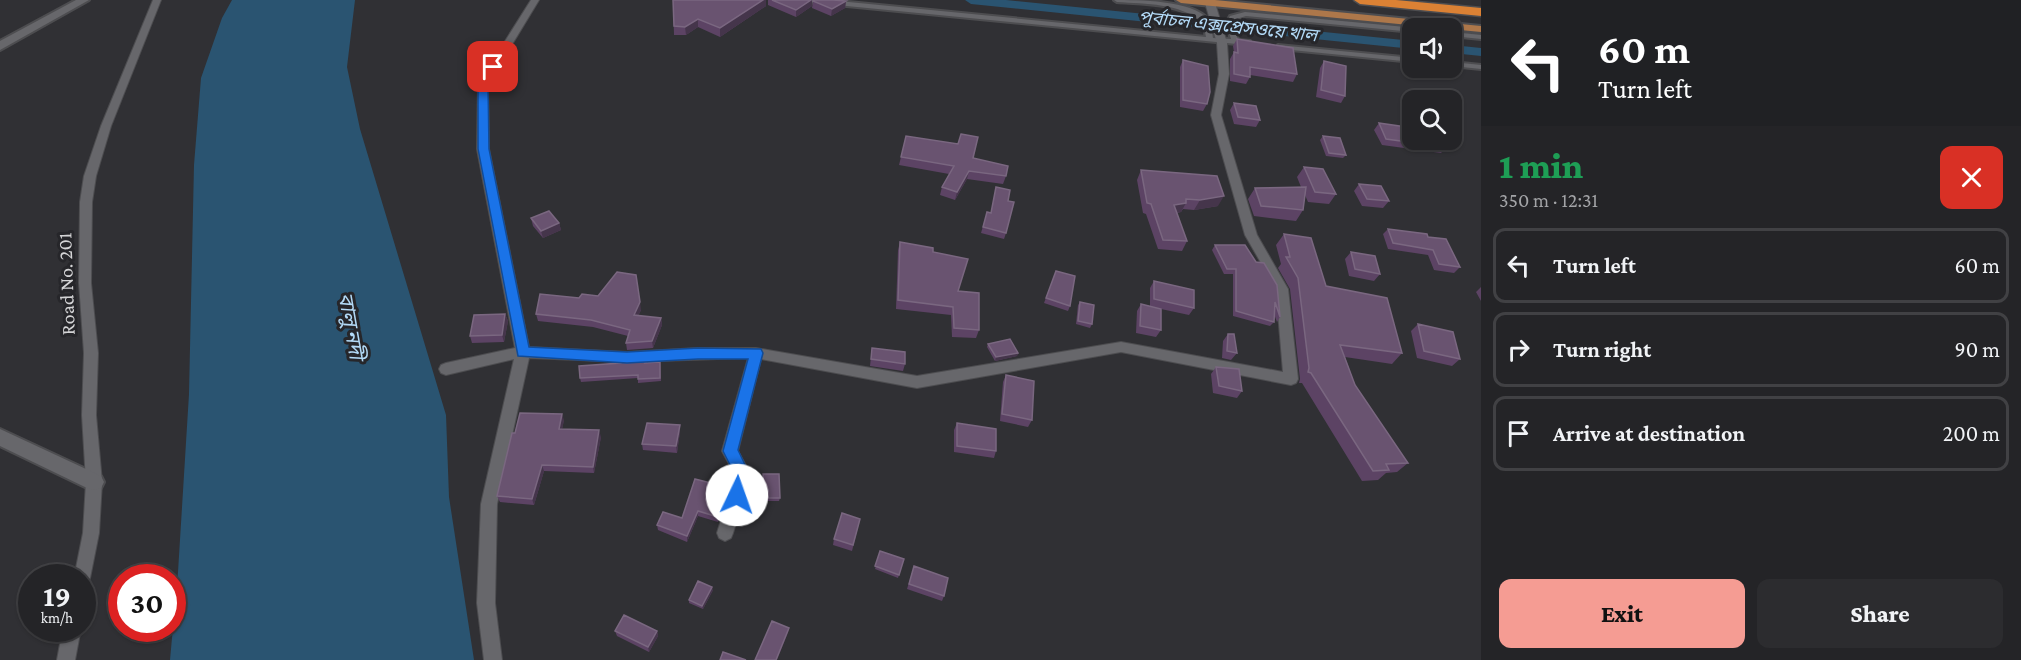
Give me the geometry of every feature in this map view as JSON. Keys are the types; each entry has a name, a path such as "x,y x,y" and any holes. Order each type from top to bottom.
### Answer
{"highway":[{"path":"1360,0 1481,12"}],"main road":[{"path":"1178,3 1481,29"}],"street":[{"path":"0,37 69,0"},
{"path":"0,46 84,0"},
{"name":"Road No. 201","path":"85,564 91,533 94,482 89,415 91,353 85,283 86,202 90,176 106,126 157,0"},
{"path":"493,660 486,603 489,504 523,352 483,149 483,84 535,0"},
{"path":"806,0 1259,45"},
{"path":"1117,0 1178,3 1199,15 1222,40"},
{"path":"447,369 523,352 627,357 756,353 916,382 1121,347 1291,379 1282,289 1251,235 1216,115 1224,74 1222,40 1211,7"},
{"path":"1222,40 1233,18 1245,14 1402,29"},
{"path":"1462,35 1481,37"},
{"path":"1271,46 1402,59"},
{"path":"1462,65 1481,67"},
{"path":"725,533 743,475 730,451 756,353"},
{"path":"0,437 94,482"},
{"path":"66,660 69,642"}],"water":[{"name":"বালু নদী","path":"232,0 355,0 347,67 360,129 446,415 449,497 474,660 170,660 172,642 186,642 186,564 178,564 189,394 194,165 201,78 222,18"}],"building":[{"path":"673,0 763,0 720,28 698,19 685,27 674,26"},
{"path":"772,0 811,0 796,10"},
{"path":"814,0 833,0 846,1 832,9"},
{"path":"1237,39 1293,48 1297,74 1250,67 1250,77 1234,74 1234,52 1238,53"},
{"path":"1183,60 1208,66 1210,92 1207,104 1183,100"},
{"path":"1324,61 1346,66 1345,96 1321,90"},
{"path":"1234,103 1256,106 1260,120 1238,117"},
{"path":"1379,123 1402,126 1402,141 1386,139"},
{"path":"961,134 978,137 973,158 1008,166 1006,176 969,171 957,192 942,187 954,166 901,157 906,136 958,144"},
{"path":"1323,136 1340,138 1346,155 1329,153"},
{"path":"1304,167 1323,169 1336,194 1315,192"},
{"path":"1141,170 1217,176 1224,196 1200,200 1186,199 1186,203 1174,205 1187,241 1163,240 1151,204 1147,203"},
{"path":"1359,184 1381,186 1389,201 1367,199"},
{"path":"996,187 1010,190 1008,201 1014,202 1006,233 983,227 987,212 991,213"},
{"path":"1306,187 1303,210 1261,206 1255,188"},
{"path":"549,211 559,223 541,231 531,218"},
{"path":"1388,229 1446,239 1460,267 1439,264 1433,250 1393,243"},
{"path":"1284,234 1311,238 1326,286 1387,298 1402,353 1340,345 1355,385 1408,463 1386,464 1389,470 1373,471 1311,373 1308,372 1298,278 1286,257 1290,257"},
{"path":"900,242 933,248 933,252 968,259 958,291 979,293 979,330 954,328 953,307 898,300"},
{"path":"1215,245 1245,245 1256,262 1264,263 1277,285 1280,317 1275,302 1274,322 1236,311 1236,269 1227,269"},
{"path":"1351,252 1375,256 1380,274 1355,269"},
{"path":"1056,271 1075,276 1070,306 1046,298"},
{"path":"617,272 636,275 640,302 634,315 661,318 652,341 626,343 630,330 591,320 536,314 540,294 579,298 582,294 598,296"},
{"path":"1154,281 1194,290 1194,308 1154,299"},
{"path":"1080,302 1094,305 1092,324 1078,321"},
{"path":"1141,304 1161,309 1161,330 1140,326"},
{"path":"505,314 502,335 470,336 474,315"},
{"path":"1418,324 1453,332 1460,359 1424,351"},
{"path":"1228,334 1234,334 1237,353 1227,351"},
{"path":"1010,339 1018,353 996,357 988,344"},
{"path":"872,348 905,352 905,364 871,359"},
{"path":"647,360 645,363 660,362 660,378 638,379 638,375 580,378 579,366"},
{"path":"1216,367 1239,369 1242,391 1219,386"},
{"path":"1006,375 1034,381 1032,420 1002,414"},
{"path":"520,413 562,414 559,429 599,430 593,467 542,465 532,499 497,496 512,433 515,433"},
{"path":"647,423 680,425 676,446 642,444"},
{"path":"957,423 996,429 996,451 957,446"},
{"path":"763,474 779,474 780,498 764,498"},
{"path":"695,479 727,487 718,517 698,511 687,536 657,525 663,512 682,518"},
{"path":"842,513 860,519 853,545 834,539"},
{"path":"880,551 904,559 899,575 875,566"},
{"path":"914,566 948,578 944,596 909,584"},
{"path":"698,581 712,587 702,606 689,600"},
{"path":"624,615 657,631 648,647 615,631"},
{"path":"772,621 789,628 776,660 755,660"},
{"path":"723,652 746,660 720,660"}],"waterway":[{"name":"পূর্বাচল এক্সপ্রেসওয়ে খাল","path":"971,0 1402,44"},
{"name":"পূর্বাচল এক্সপ্রেসওয়ে খাল","path":"1462,50 1481,52"}],"route":[{"path":"493,67 483,84 483,149 523,352 627,357 756,353 730,451 743,475 737,495"}]}
